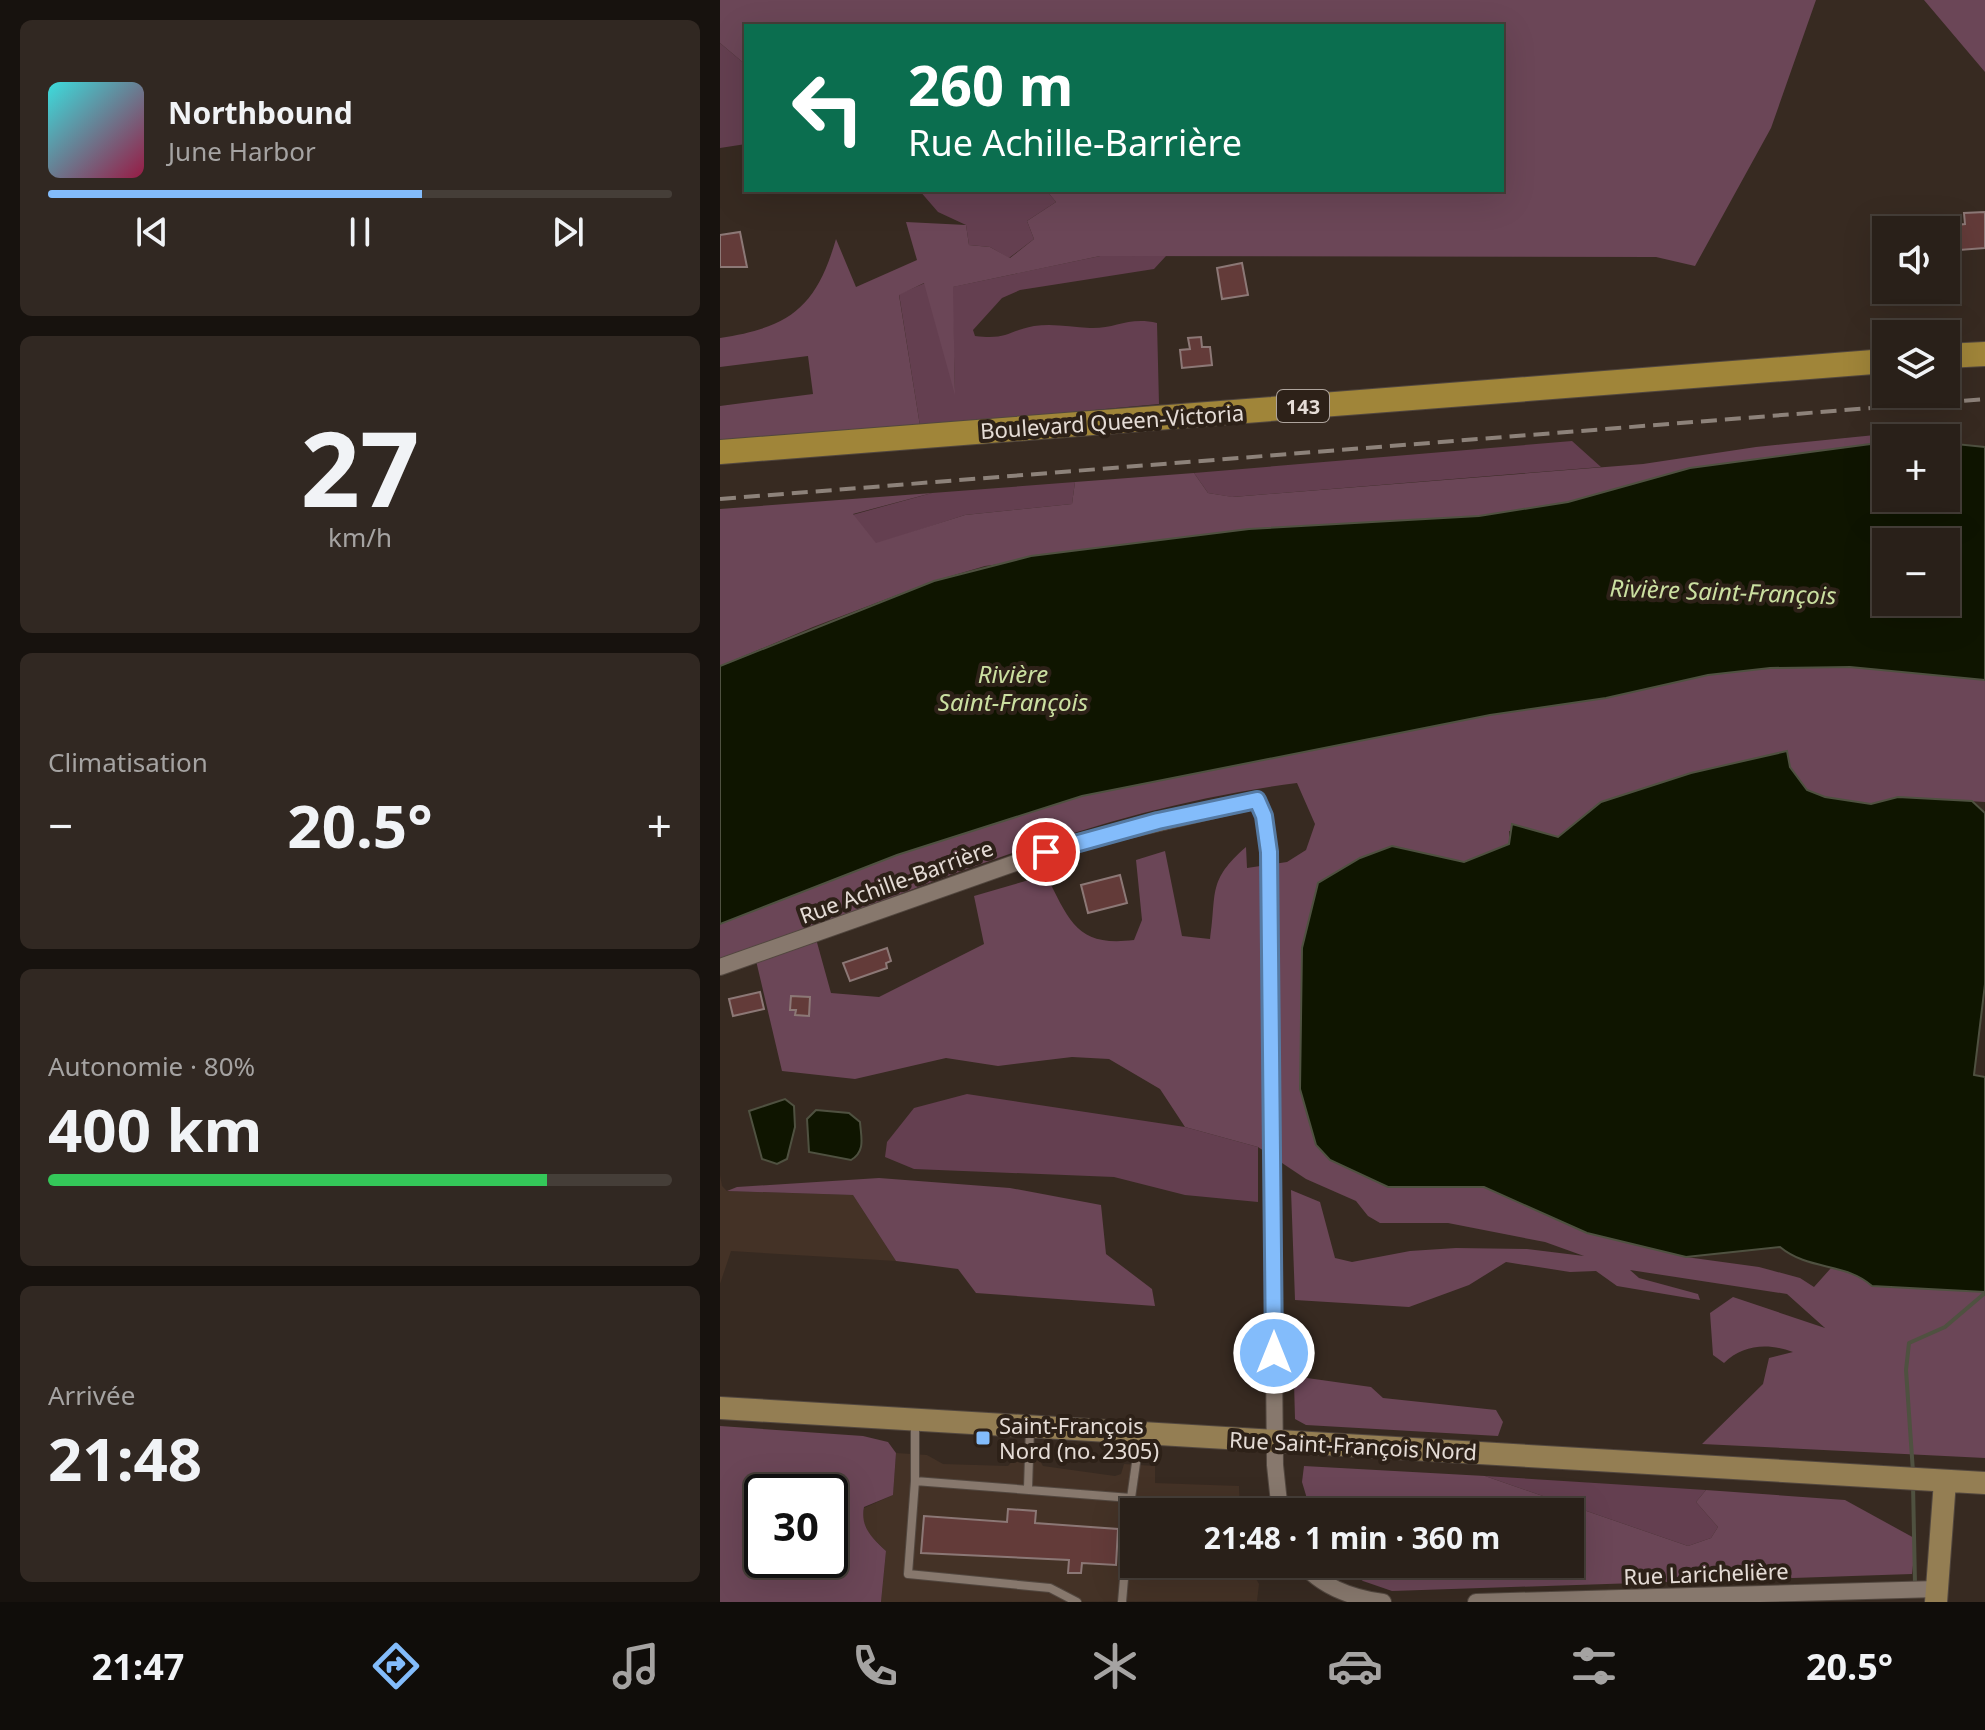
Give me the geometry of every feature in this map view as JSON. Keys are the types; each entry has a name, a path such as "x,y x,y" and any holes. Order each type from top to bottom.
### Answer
{"main road":[{"path":"1960,355 1985,354"},
{"name":"Boulevard Queen-Victoria","path":"720,452 1872,362"}],"street":[{"name":"Rue Achille-Barrière","path":"720,967 1069,844 1257,800 1264,816 1269,852 1275,1440"},
{"name":"Rue Saint-François Nord","path":"720,1408 1985,1483"},
{"path":"1275,1440 1279,1498"},
{"path":"1937,1596 1945,1481"},
{"path":"1316,1578 1333,1588 1383,1602"},
{"name":"Rue Larichelière","path":"1476,1602 1937,1596"}],"lane":[{"path":"915,1418 915,1481 908,1574 1050,1588 1077,1602"},
{"path":"1028,1488 1030,1426"},
{"path":"915,1481 1131,1498 1141,1432"},
{"path":"1122,1602 1124,1578"}],"shaded area":[{"path":"720,0 1816,0 1771,128 1695,266 1656,257 1100,256 953,287 955,395 924,283 899,295 920,426 720,440 720,406 813,394 808,356 720,367 720,338 765,328 797,310 819,282 836,239 856,287 917,260 906,222 966,225 969,245 990,247 1010,258 1034,239 1027,221 1056,202 1048,192 1504,192 1504,24 744,24 744,63 720,43"},
{"path":"1924,0 1985,0 1985,72"},
{"path":"720,43 744,63 744,144 720,148"},
{"path":"921,192 1048,192 1056,202 1027,221 1034,239 1009,258 990,247 969,245 966,225 938,212"},
{"path":"1100,256 1166,256 1154,269 1020,290 1002,298 973,330 975,336 1001,336 1041,325 1090,328 1138,321 1157,323 1159,404 920,426 899,294 925,283 955,391 952,287"},
{"path":"1872,435 1872,444 1690,468 1568,502 1479,516 1249,529 985,566 934,581 720,666 720,509 932,493 853,514 876,543 965,515 1072,504 1075,482 1194,473 1208,493 1233,497 1643,464 1756,447"},
{"path":"1572,441 1601,467 1232,497 1208,493 1194,473"},
{"path":"1075,482 1072,504 965,515 876,544 852,515 932,493"},
{"path":"1850,667 1985,680 1985,802 1898,797 1871,804 1825,797 1807,790 1790,767 1787,751 1691,773 1601,802 1558,837 1509,831 1509,844 1464,862 1392,846 1360,858 1318,883 1302,948 1388,1187 1484,1187 1587,1233 1686,1257 1759,1267 1800,1278 1814,1287 1831,1268 1859,1274 1872,1286 1985,1292 1985,1458 1702,1444 1763,1384 1769,1358 1793,1352 1775,1347 1757,1347 1739,1352 1724,1363 1713,1355 1710,1313 1733,1297 1825,1328 1787,1294 1630,1270 1639,1278 1698,1294 1700,1300 1617,1286 1596,1271 1570,1272 1506,1262 1469,1285 1409,1307 1295,1300 1291,1190 1320,1202 1335,1258 1352,1262 1410,1251 1456,1248 1527,1249 1584,1256 1545,1242 1448,1223 1380,1223 1368,1216 1356,1201 1306,1179 1258,1147 1185,1127 1160,1089 1109,1059 1072,1057 998,1066 946,1058 855,1079 782,1071 754,952 720,960 720,924 897,855 1082,796 1490,715 1606,698 1708,675 1770,668","holes":["1297,783 1315,824 1306,850 1287,862 1247,868 1246,847 1234,859 1216,888 1210,939 1182,936 1165,851 1136,860 1142,920 1134,940 1115,941 1087,935 1069,918 1046,875 974,896 984,944 879,997 831,993 813,928 1051,840 1172,806 1234,793"]},
{"path":"967,1094 1185,1127 1258,1147 1258,1202 1185,1195 1114,1177 914,1169 885,1157 887,1142 914,1108"},
{"path":"720,1175 722,1186 727,1191 853,1195 896,1261 731,1251 720,1284"},
{"path":"879,1178 1010,1188 1101,1205 1106,1254 1152,1289 1155,1306 976,1293 958,1269 896,1261 853,1195 727,1191 737,1187"},
{"path":"1300,1377 1371,1387 1383,1398 1496,1410 1503,1422 1498,1436 1306,1425 1295,1419 1294,1382"},
{"path":"720,1426 863,1436 888,1442 896,1453 893,1495 864,1507 863,1514 868,1532 886,1551 881,1602 720,1602"},
{"path":"896,1453 927,1455 943,1464 1008,1466 1015,1458 1039,1459 1043,1466 1115,1476 1121,1474 1124,1464 1155,1466 1155,1483 1239,1486 1239,1498 1120,1498 1120,1578 1256,1578 1259,1584 1257,1601 881,1602 886,1551 869,1534 862,1519 864,1508 893,1495"},
{"path":"1304,1466 1485,1476 1549,1498 1307,1498 1302,1482"},
{"path":"1485,1476 1706,1490 1696,1502 1718,1527 1711,1538 1688,1546 1584,1510 1584,1498 1549,1498"},
{"path":"1706,1490 1845,1500 1916,1539 1912,1574 1392,1591 1359,1578 1584,1578 1584,1510 1688,1546 1711,1538 1718,1527 1696,1502"}],"water":[{"name":"Rivière Saint-François","path":"1872,444 1872,512 1960,512 1960,444 1985,447 1985,680 1850,667 1770,668 1708,675 1606,698 1490,715 1082,796 897,855 720,924 720,666 934,581 1031,556 1249,529 1479,516 1568,502 1690,468"},
{"path":"1787,751 1790,767 1807,790 1825,797 1871,804 1898,797 1972,801 1985,813 1985,984 1974,1075 1985,1077 1985,1292 1872,1286 1850,1273 1803,1260 1780,1247 1686,1257 1587,1233 1484,1187 1388,1187 1330,1160 1316,1145 1300,1089 1302,948 1318,883 1360,858 1392,846 1464,862 1509,844 1512,824 1558,837 1601,802 1691,773"},
{"path":"785,1099 794,1106 795,1127 787,1159 777,1164 762,1159 749,1111"},
{"path":"816,1110 849,1113 860,1122 862,1143 851,1160 809,1152 807,1119"}],"building":[{"path":"1985,212 1985,248 1960,250 1960,225 1965,224 1964,213"},
{"path":"740,232 747,267 720,267 720,235"},
{"path":"1242,263 1248,295 1222,299 1217,268"},
{"path":"1201,337 1202,347 1210,347 1212,365 1182,368 1180,350 1190,349 1188,338"},
{"path":"1120,875 1127,903 1088,913 1081,885"},
{"path":"887,948 891,961 886,963 887,968 850,981 843,963"},
{"path":"760,992 764,1009 733,1016 729,999"},
{"path":"791,996 810,997 809,1016 795,1015 796,1010 790,1010"},
{"path":"1008,1509 1036,1511 1035,1523 1118,1529 1116,1565 1082,1563 1081,1573 1068,1573 1069,1560 921,1553 924,1516 1007,1522"}],"waterway":[{"path":"1913,1472 1906,1370 1909,1343 1945,1327 1985,1293"},
{"path":"1913,1484 1915,1584"}],"railway":[{"path":"720,499 1985,399"}],"place":[{"name":"Saint-François Nord (no. 2305)","path":"983,1438"}],"route":[{"path":"1046,852 1158,821 1257,800 1268,832 1269,852 1274,1353"}]}
